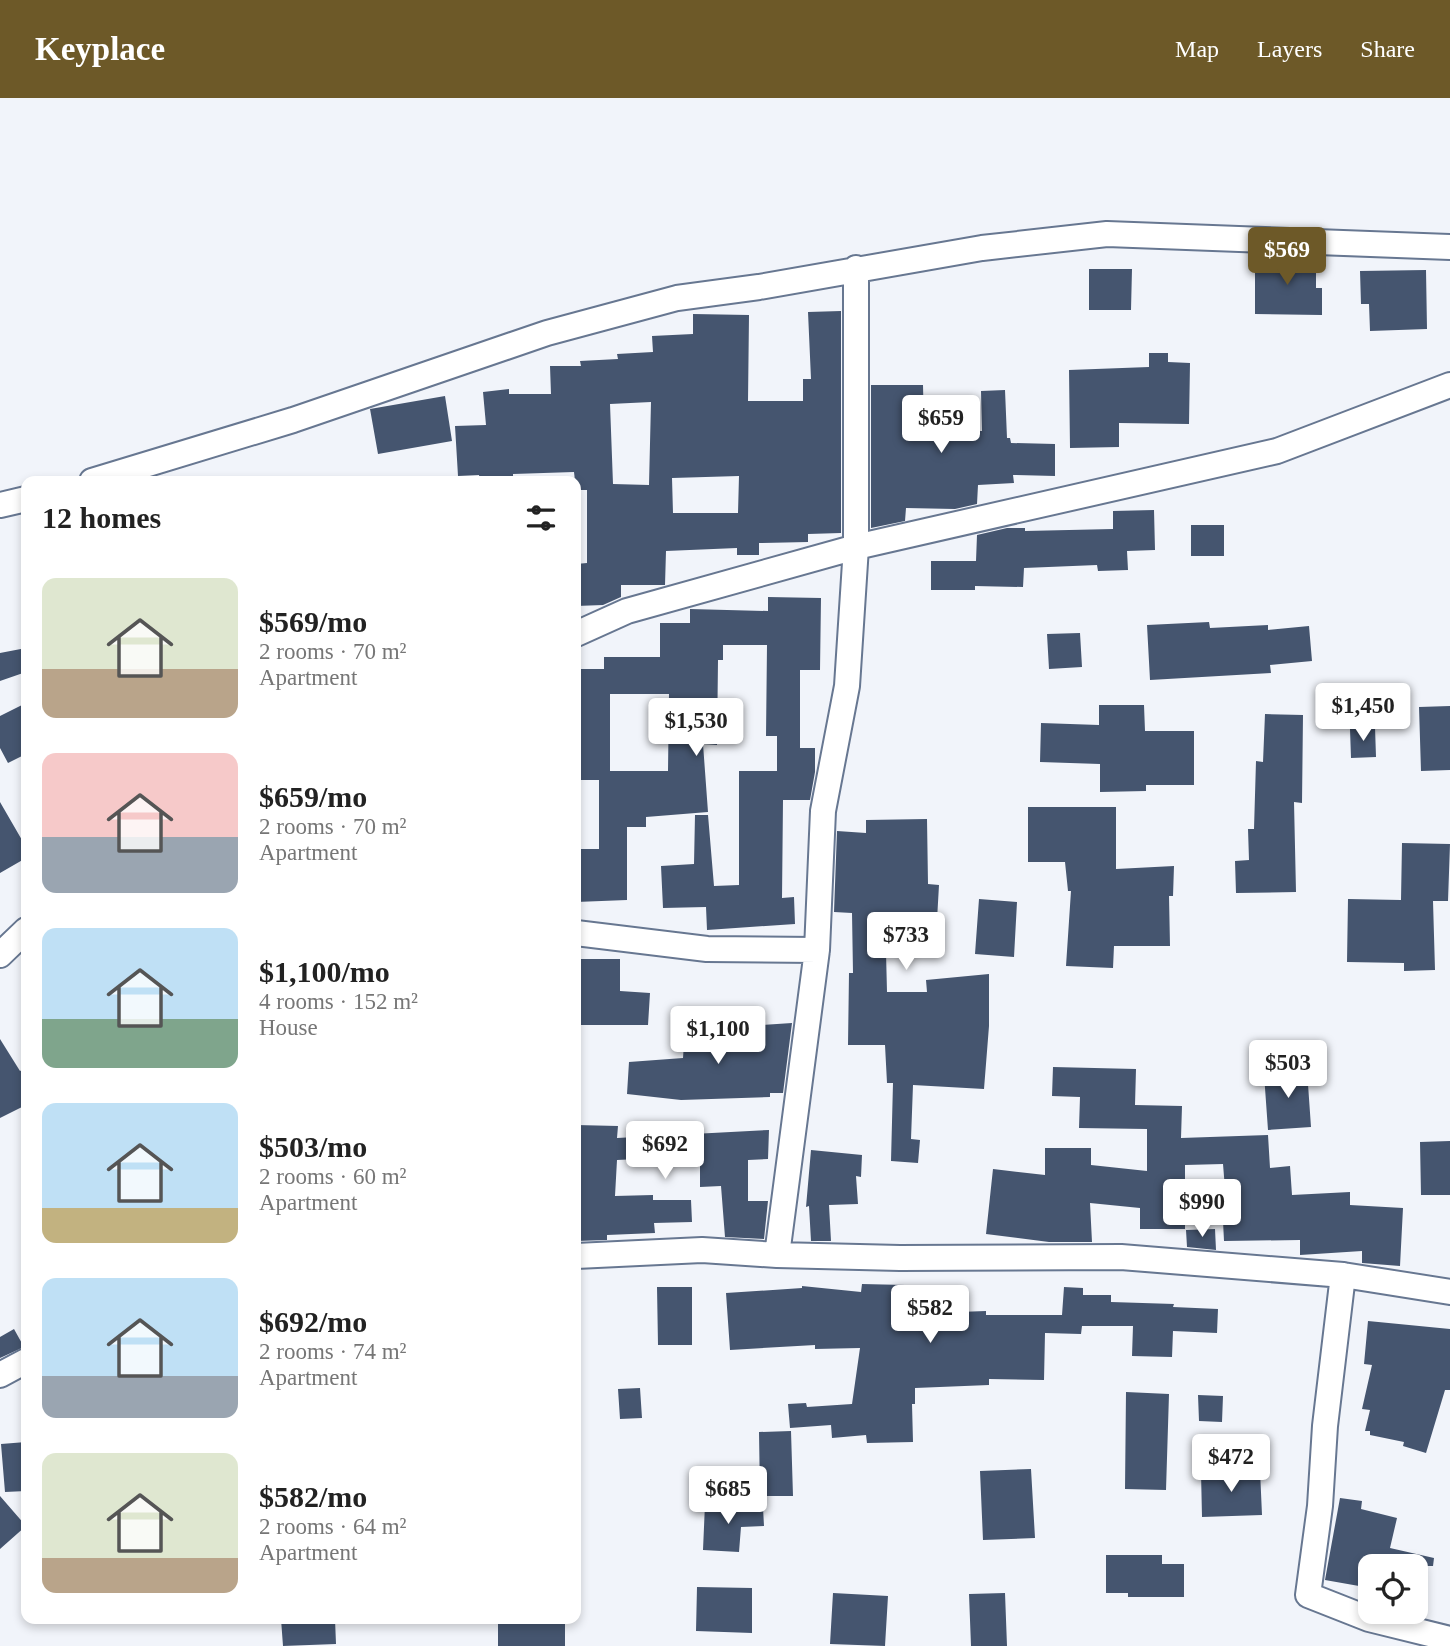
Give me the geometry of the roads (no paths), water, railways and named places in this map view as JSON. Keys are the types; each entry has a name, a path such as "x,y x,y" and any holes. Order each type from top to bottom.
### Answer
{"street":[{"path":"108,476 293,420 547,333 677,298 759,287 982,248 1107,234 1450,247"},
{"path":"777,1255 817,950 823,811 847,686 856,547 856,268"},
{"path":"581,632 627,611 856,547 1277,451 1450,386"},
{"path":"0,505 21,500"},
{"path":"581,934 707,949 817,950"},
{"path":"0,954 21,935"},
{"path":"581,1256 702,1250 900,1258 1121,1257 1343,1275 1450,1292"},
{"path":"1343,1275 1325,1426 1320,1506 1308,1595 1369,1619 1450,1639"},
{"path":"0,1376 21,1364"}]}
